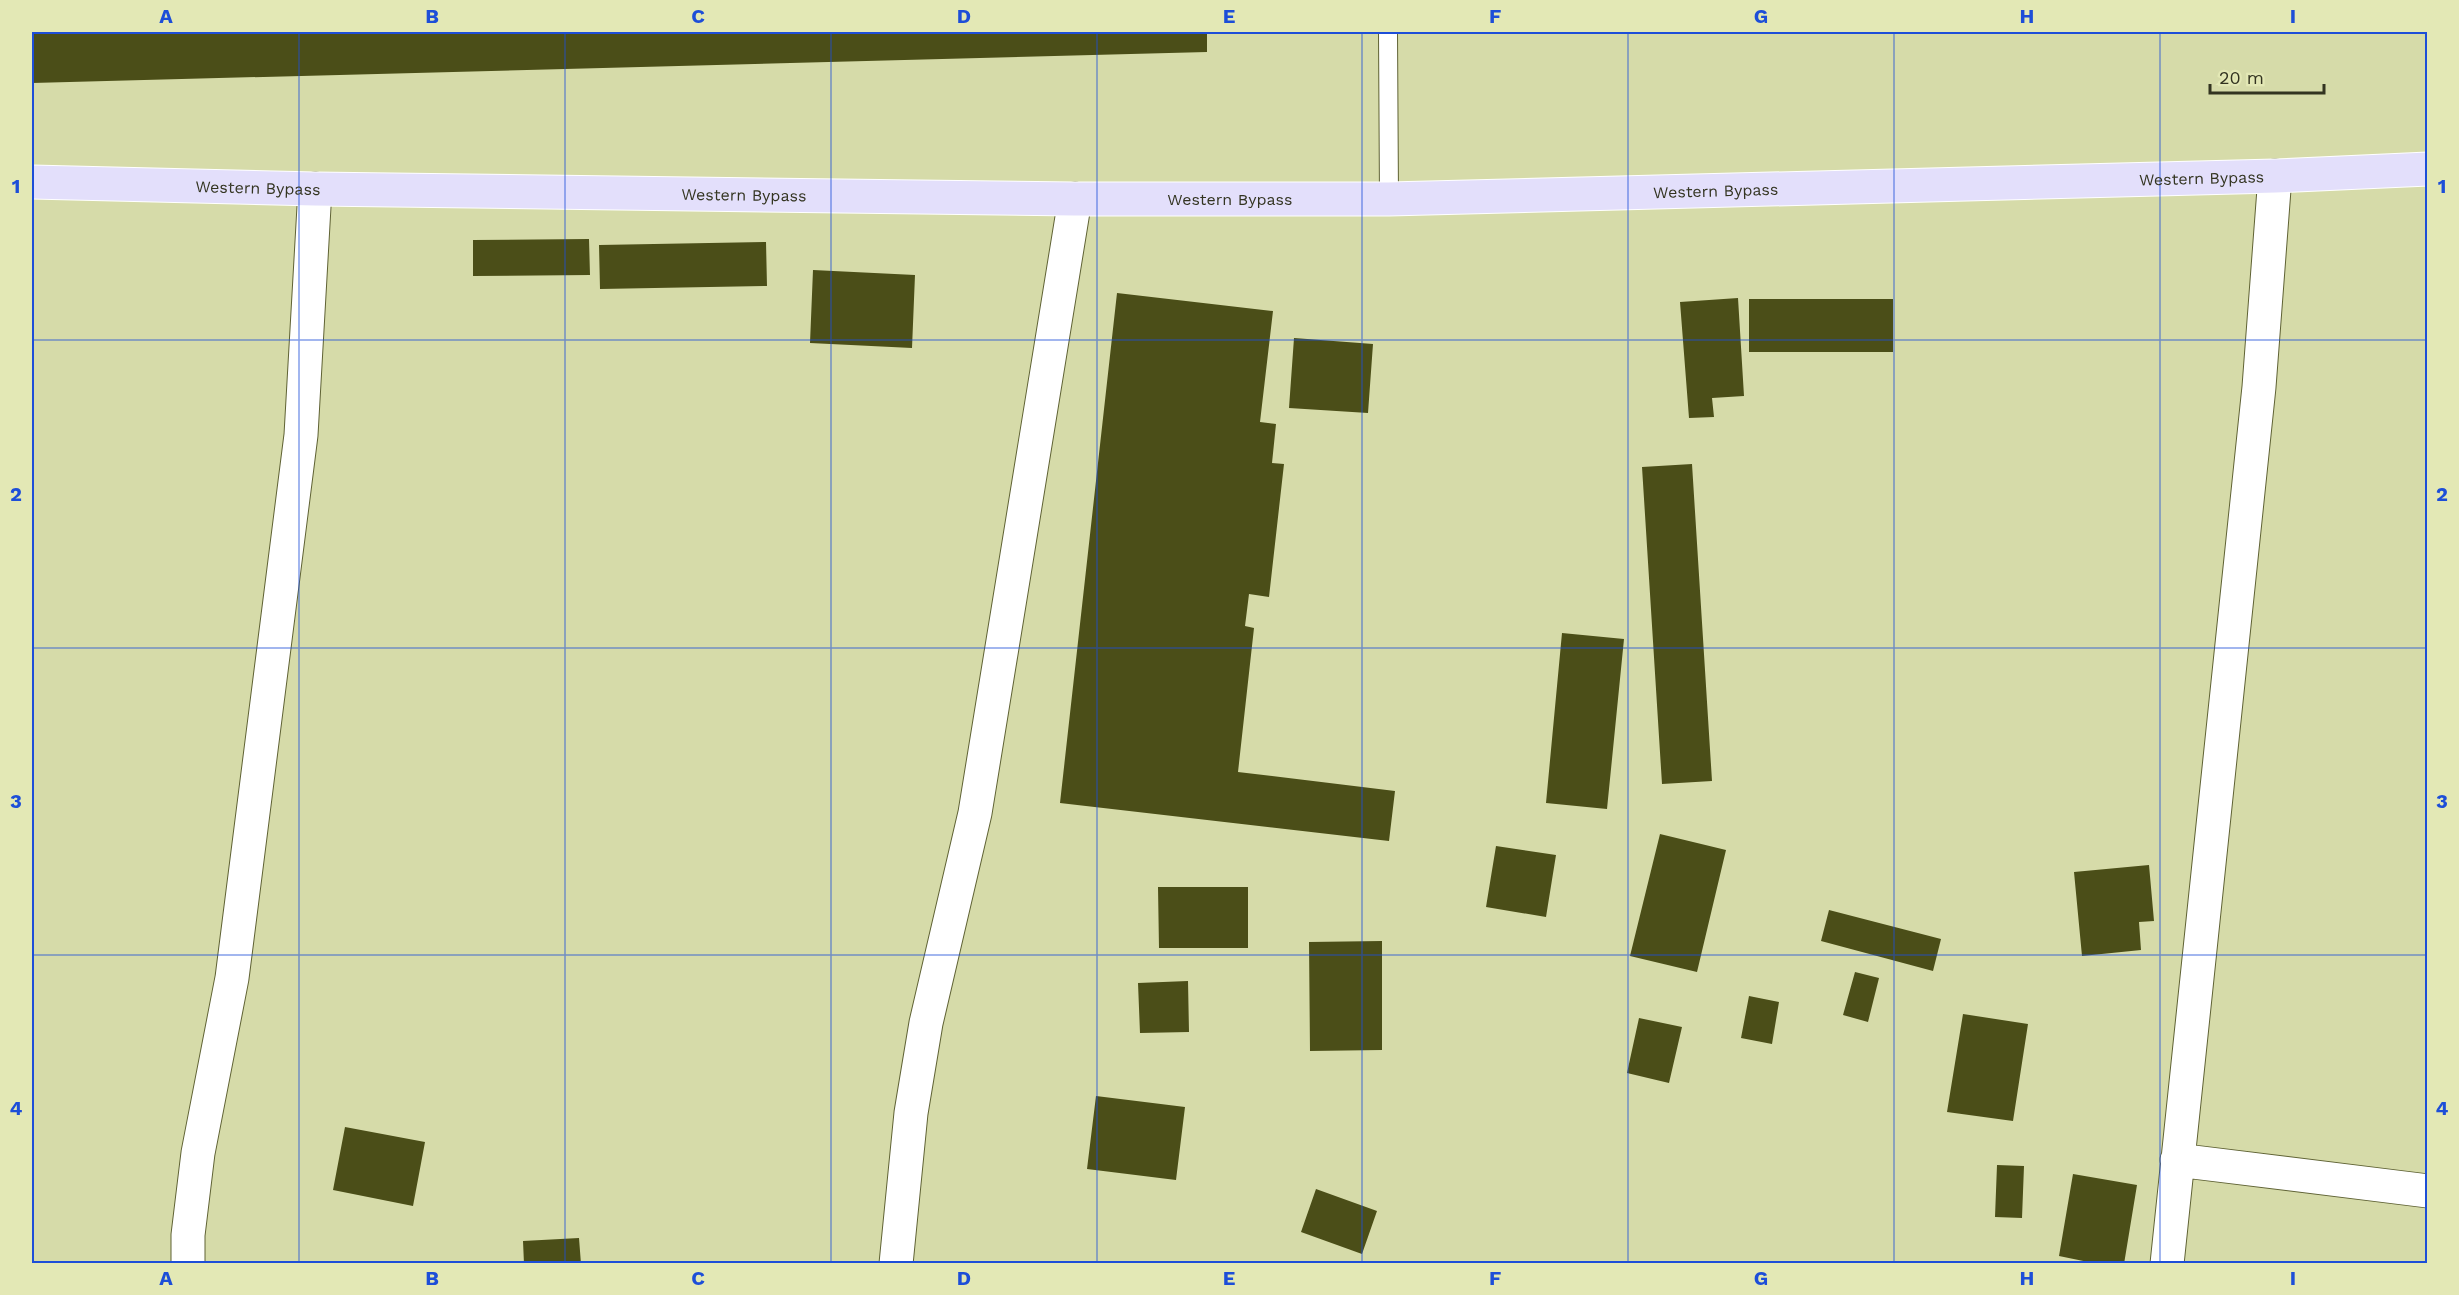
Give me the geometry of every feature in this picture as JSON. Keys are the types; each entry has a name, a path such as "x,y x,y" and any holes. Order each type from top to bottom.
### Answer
{"main road":[{"name":"Western Bypass","path":"32,182 315,189 1075,199 1389,199 2275,176 2427,169"}],"street":[{"path":"2168,1263 2259,387 2275,176"},
{"path":"188,1263 188,1235 198,1153 232,978 301,435 315,189"},
{"path":"896,1263 911,1113 926,1023 975,813 1075,199"},
{"path":"2177,1160 2427,1191"}],"lane":[{"path":"1388,32 1389,199"}],"building":[{"path":"32,32 1207,32 1207,52 32,83"},
{"path":"589,239 590,275 473,276 473,240"},
{"path":"766,242 767,286 600,289 599,245"},
{"path":"813,270 915,275 912,348 810,343"},
{"path":"1117,293 1273,311 1260,422 1276,424 1272,463 1284,464 1269,597 1249,594 1245,626 1254,628 1238,772 1395,791 1389,841 1060,803"},
{"path":"1738,298 1744,396 1712,398 1714,417 1689,418 1680,302"},
{"path":"1749,299 1893,299 1893,352 1749,352"},
{"path":"1294,338 1373,344 1368,413 1289,408"},
{"path":"1692,464 1712,781 1662,784 1642,467"},
{"path":"1562,633 1624,639 1607,809 1546,803"},
{"path":"1660,834 1726,850 1697,972 1630,956"},
{"path":"1496,846 1556,855 1546,917 1486,907"},
{"path":"2149,865 2154,921 2139,922 2141,950 2082,956 2074,872"},
{"path":"1158,887 1248,887 1248,948 1159,948"},
{"path":"1829,910 1941,939 1933,971 1821,941"},
{"path":"1382,941 1382,1050 1310,1051 1309,942"},
{"path":"1855,972 1879,978 1868,1022 1843,1015"},
{"path":"1188,981 1189,1032 1140,1033 1138,983"},
{"path":"1749,996 1779,1002 1772,1044 1741,1038"},
{"path":"1963,1014 2028,1024 2013,1121 1947,1112"},
{"path":"1639,1018 1682,1027 1669,1083 1627,1073"},
{"path":"1096,1096 1185,1107 1176,1180 1087,1169"},
{"path":"345,1127 425,1142 413,1206 333,1190"},
{"path":"1997,1165 2024,1166 2022,1218 1995,1217"},
{"path":"2073,1174 2137,1185 2124,1264 2098,1264 2059,1256"},
{"path":"1316,1189 1377,1211 1362,1254 1301,1232"},
{"path":"579,1238 581,1264 524,1264 523,1241"}]}
